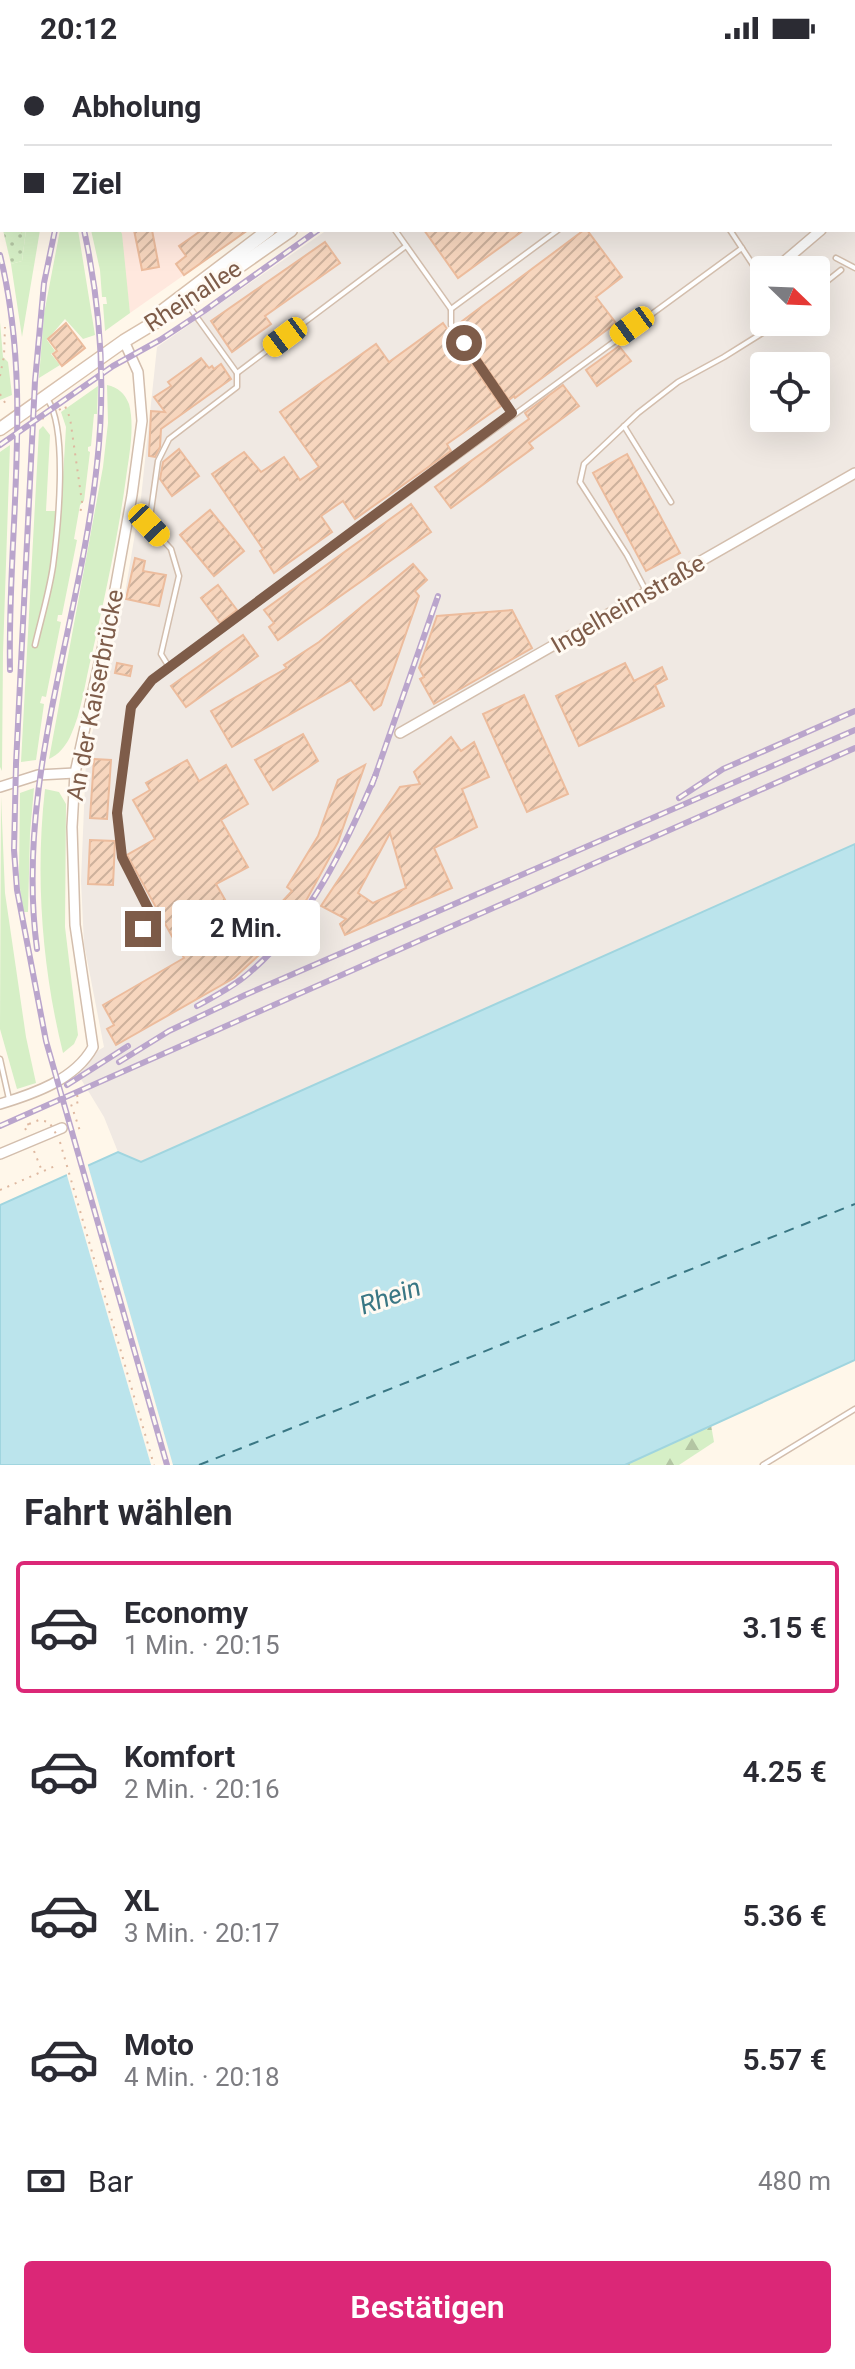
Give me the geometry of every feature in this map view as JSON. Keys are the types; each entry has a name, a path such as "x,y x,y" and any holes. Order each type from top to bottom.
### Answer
{"main road":[{"name":"Rheinallee","path":"129,338 174,300 266,232"},
{"name":"Rheinallee","path":"0,429 288,232"}],"street":[{"path":"790,256 819,232"},
{"name":"An der Kaiserbrücke","path":"5,1103 35,1093 62,1078 79,1065 93,1043 73,902 75,773 114,595 142,421 138,372 129,338"},
{"name":"Ingelheimstraße","path":"400,733 855,473"},
{"path":"0,787 38,775 75,773"},
{"path":"0,1154 62,1128"}],"lane":[{"path":"396,232 451,309 451,325 512,413"},
{"path":"451,309 555,232"},
{"path":"731,232 750,258"},
{"path":"237,373 406,246"},
{"path":"143,929 154,920 122,857 117,813 131,707 152,680 512,413 742,248"},
{"path":"836,258 855,268"},
{"path":"830,279 841,270"},
{"path":"169,667 161,654 179,576 171,549 149,525 158,461 169,439 237,387 237,373 187,303"},
{"path":"647,592 580,482 584,464 678,382 758,336"},
{"path":"35,645 53,566 60,463 59,429 46,396"},
{"path":"624,426 671,502"},
{"path":"0,1059 5,1103"},
{"path":"763,1465 855,1409"}],"path":[{"path":"0,376 5,327"},
{"path":"0,394 7,406"},
{"path":"32,420 44,419 65,406 70,418 80,488 80,515"},
{"path":"77,1095 79,1102 71,1104 80,1131"},
{"path":"26,1130 24,1126 39,1120 49,1122 65,1152 154,1465"},
{"path":"30,1141 43,1172"},
{"path":"0,1190 55,1166"}],"shaded area":[{"path":"120,232 245,232 130,313"},
{"path":"324,232 855,232 855,844 140,1162 118,1152 104,1117 73,1066 104,1047 84,944 81,881 86,759 124,599 141,498 157,347"}],"green space":[{"path":"3,232 26,232 22,261 11,264"},
{"path":"26,232 40,232 22,337 11,264 22,261"},
{"path":"60,232 78,232 95,335 83,339 65,319 47,340 55,351 51,354 60,365 39,378 44,314"},
{"path":"91,232 121,232 130,313 105,331 103,304 107,304 106,297 102,297"},
{"path":"0,322 3,357 8,362 12,395 0,400"},
{"path":"107,385 123,394 131,413 131,441 123,500 78,717 66,744 49,759 103,467 108,423"},
{"path":"98,386 97,414 94,414 91,446 88,447 84,501 80,505 74,539 77,540 62,615 58,615 57,621 61,622 46,697 42,696 40,703 44,704 36,760 21,762 39,430 43,426 50,435 46,511 61,511 66,427 61,412"},
{"path":"10,445 3,653 2,771 0,452"},
{"path":"34,788 28,912 22,912 20,793"},
{"path":"45,789 59,792 66,804 65,927 78,1035 74,1044 63,1053 50,988 42,922 41,855"},
{"path":"1,796 5,893 26,1037 36,1083 17,1089 0,1029"},
{"path":"711,1425 714,1442 679,1465 625,1465"}],"water":[{"name":"Rhein","path":"855,844 855,1360 625,1465 0,1465 0,1205 118,1152 141,1162"}],"pier":[{"path":"87,1162 173,1465 151,1465 66,1172"}],"building":[{"path":"134,232 152,232 159,267 142,270"},
{"path":"199,232 245,232 184,275 176,264 186,256 179,246"},
{"path":"425,232 521,232 458,278"},
{"path":"581,232 588,232 622,277 596,297 616,323 509,400 457,325"},
{"path":"325,242 340,263 265,316 271,324 232,352 211,321"},
{"path":"66,323 85,348 62,366 53,354 57,351 48,339"},
{"path":"443,323 501,406 447,444 451,451 355,519 343,501 321,516 332,532 274,573 260,551 263,549 212,474 244,452 261,472 284,457 300,480 319,467 280,412 376,344 389,362"},
{"path":"619,346 631,361 597,386 586,370"},
{"path":"201,358 209,368 212,366 214,369 221,364 231,379 161,429 160,447 155,457 149,456 151,411 165,412 154,397 171,386 168,382"},
{"path":"563,385 579,406 529,443 533,448 451,508 435,487 529,419 525,413"},
{"path":"179,449 199,476 172,496 160,479 163,462"},
{"path":"627,454 680,553 646,571 593,473"},
{"path":"411,504 431,532 278,640 269,627 274,623 264,610"},
{"path":"210,510 244,551 214,576 180,535"},
{"path":"135,558 145,561 143,571 166,575 159,606 126,599"},
{"path":"413,564 427,580 415,591 419,596 381,705 374,710 351,680 232,747 211,711 287,668 284,665 319,642"},
{"path":"218,585 237,610 220,623 201,598"},
{"path":"512,610 532,648 434,704 420,679 424,677 419,668 437,616"},
{"path":"243,635 258,656 186,707 171,686"},
{"path":"117,663 132,666 130,676 115,673"},
{"path":"625,663 634,681 662,667 667,679 655,685 664,706 579,746 556,696"},
{"path":"524,695 568,794 527,812 483,714"},
{"path":"303,734 318,761 273,790 255,760"},
{"path":"451,737 461,751 474,742 489,777 462,789 477,827 434,848 452,888 345,935 340,924 346,919 321,906 400,787 420,784 414,772","holes":["390,833 406,888 373,903 358,893"]},
{"path":"94,759 111,760 107,819 90,818"},
{"path":"187,760 199,781 226,765 248,804 221,820 248,867 216,884 243,931 248,926 254,932 292,891 287,887 318,836 338,780 365,765 338,842 307,899 271,944 234,978 116,1045 107,1029 114,1025 103,1005 184,958 127,855 155,839 133,800 150,790 146,783"},
{"path":"90,840 115,841 113,885 88,884"}],"ferry route":[{"path":"199,1465 855,1204"}],"railway":[{"path":"55,232 44,283 35,381 16,764 14,850 17,890 46,1041 167,1465"},
{"path":"37,949 33,887 35,826 42,766 89,525 100,434 100,347 84,232"},
{"path":"0,445 113,366 204,311 315,232"},
{"path":"0,255 10,306 17,410 10,670"},
{"path":"372,785 438,596"},
{"path":"679,798 723,769 855,711"},
{"path":"119,1062 169,1031 245,995 855,730"},
{"path":"0,1126 855,748"},
{"path":"197,1006 243,978 271,953 290,930 324,881 352,829 376,774"},
{"path":"67,1085 128,1046"}],"route":[{"path":"143,929 154,920 122,857 117,813 131,707 152,680 512,413 464,343"}]}
